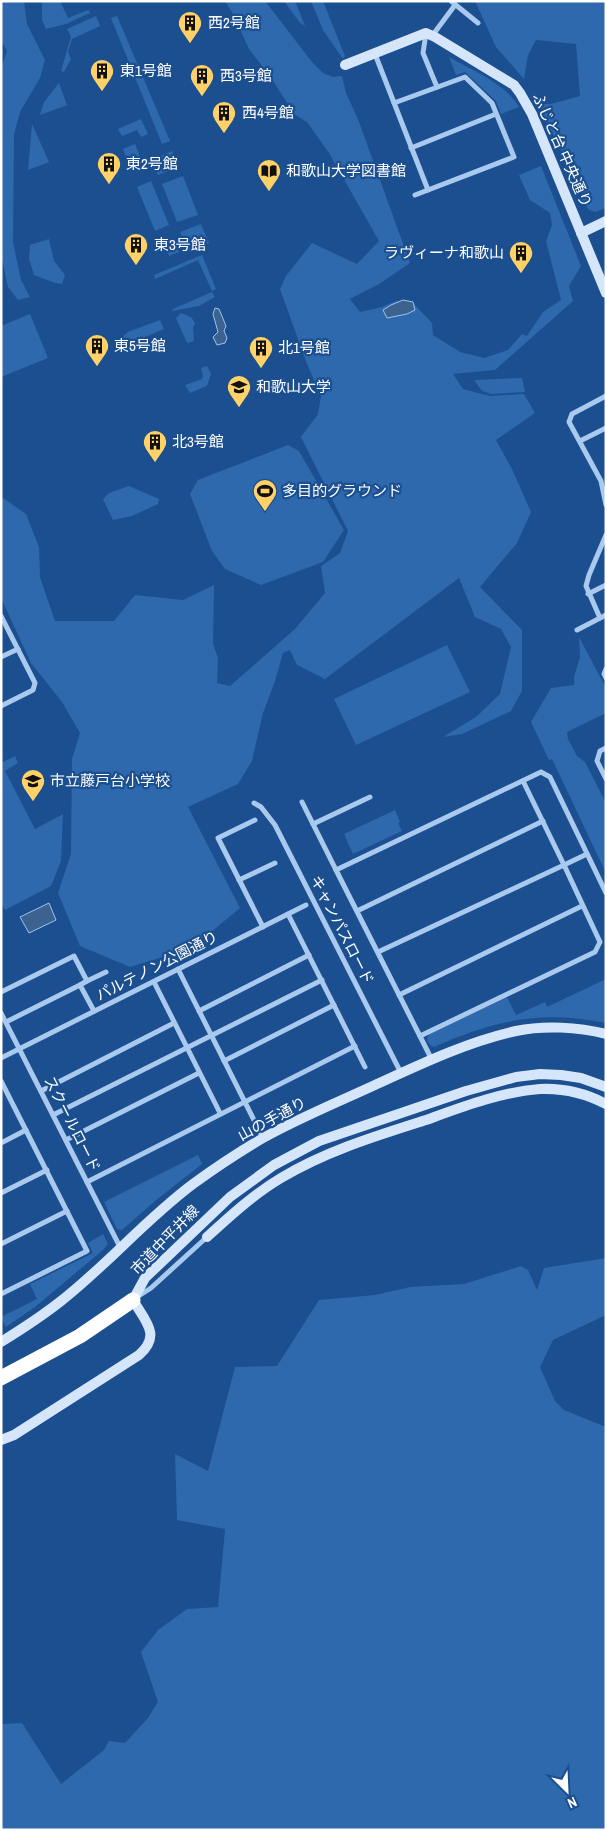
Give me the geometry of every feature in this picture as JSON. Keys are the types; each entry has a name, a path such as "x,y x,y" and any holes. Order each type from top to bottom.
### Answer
{"highway":[{"path":"1,1378 73,1340 133,1300"}],"street":[{"path":"437,87 423,53 429,34 453,3 478,23"},
{"path":"345,65 429,34"},
{"name":"ふじと台 中央通り","path":"429,34 506,80 520,93 527,103 606,293"},
{"path":"375,53 428,190"},
{"path":"394,103 465,77 492,103 514,157 415,195"},
{"path":"411,148 496,114"},
{"path":"581,233 606,221"},
{"path":"606,396 572,414 569,422 604,480 606,505"},
{"path":"580,441 606,428"},
{"path":"600,618 586,586 606,536"},
{"path":"588,594 606,584"},
{"path":"578,630 606,615"},
{"path":"1,616 35,683 33,690 1,706"},
{"path":"1,657 18,649"},
{"path":"606,668 604,674 606,678"},
{"path":"606,748 600,751 597,762 606,779"},
{"path":"336,870 541,772 550,777 606,893"},
{"path":"420,1036 594,952 600,942 523,781"},
{"path":"313,824 370,797"},
{"path":"302,802 432,1060"},
{"name":"キャンパスロード","path":"254,803 261,806 275,825 401,1074"},
{"path":"255,820 218,838 262,927"},
{"path":"356,911 543,821"},
{"path":"378,952 587,854"},
{"path":"239,880 275,862"},
{"name":"パルテノン公園通り","path":"1,1058 306,905"},
{"path":"399,994 582,906"},
{"path":"288,914 365,1067"},
{"path":"1,992 80,953"},
{"path":"74,956 87,981"},
{"path":"199,1011 309,956"},
{"path":"178,970 263,1138"},
{"path":"6,1022 106,972"},
{"path":"54,1115 322,980"},
{"path":"154,982 220,1113"},
{"path":"80,985 94,1011"},
{"path":"224,1061 334,1005"},
{"name":"スクールロード","path":"1,1013 120,1247"},
{"path":"41,1090 174,1023"},
{"name":"山の手通り","path":"1,1342 32,1323 62,1301 120,1247 193,1184 263,1138 470,1044 518,1030 569,1028 606,1034"},
{"path":"87,1182 355,1046"},
{"path":"66,1140 200,1073"},
{"name":"市道中平井線","path":"133,1300 145,1278 230,1197 274,1165 319,1142 466,1091 516,1077 540,1074 561,1075 581,1078 606,1087"},
{"path":"1,1081 4,1091 47,1170 87,1251 1,1294"},
{"name":"市道中平井線","path":"133,1300 152,1288 258,1193 301,1166 350,1145 470,1105 517,1092 549,1089 578,1092 606,1104"},
{"path":"1,1142 26,1130"},
{"path":"1,1193 47,1170"},
{"path":"1,1244 67,1211"},
{"path":"1,1440 14,1435 140,1355 148,1348 152,1341 151,1333 133,1300"}],"shaded area":[{"path":"1,1 24,1 27,24 45,60 40,78 20,112 14,134 13,242 21,280 30,297 18,300 8,287 1,254 1,69 7,51 1,40"},
{"path":"42,1 60,1 68,18 88,10 90,13 66,24 46,29 42,20"},
{"path":"225,1 265,1 312,62 323,73 333,77 342,76 346,93 358,119 410,263 379,284 350,299 360,312 382,307 396,301 414,304 432,323 433,335 460,352 484,358 508,350 522,334 527,336 543,312 561,300 546,241 552,225 550,213 530,200 519,175 541,166 581,266 569,286 573,301 495,370 453,374 463,389 490,396 524,394 535,413 496,440 512,469 531,512 517,543 480,587 522,630 522,691 511,711 462,734 443,737 476,717 500,694 511,647 501,629 475,617 459,578 325,679 297,665 290,650 283,653 263,713 252,761 238,784 188,807 240,908 199,942 179,952 130,967 80,946 58,893 71,854 72,759 80,733 62,702 31,663 1,598 1,499 3,498 26,514 39,547 40,577 55,621 114,621 135,595 183,600 214,585 213,644 218,658 217,683 230,686 295,629 325,593 321,566 340,553 348,531 301,437 318,414 321,396 307,364 280,289 286,276 312,243 357,264 379,241 329,153 307,122 294,114 272,79 249,49"},
{"path":"284,1 295,1 305,26 300,23"},
{"path":"311,1 323,1 345,56 343,59 323,30"},
{"path":"475,1 606,1 606,208 595,212 589,210 583,201 568,164 533,95 535,93 544,104 551,104 580,96 576,44 536,40 528,55 524,79 496,47"},
{"path":"96,16 100,26 72,39 68,52 71,59 64,72 61,71 71,37 67,29"},
{"path":"117,16 170,141 162,144 111,18"},
{"path":"449,57 497,84 506,91 519,107 501,114 496,101 465,72 456,75"},
{"path":"59,83 67,105 40,115 44,102"},
{"path":"141,119 148,134 141,137 137,130 122,136 118,129"},
{"path":"32,124 49,162 28,170"},
{"path":"135,144 144,167 131,171 123,149"},
{"path":"172,151 178,167 158,175 151,160"},
{"path":"183,176 198,215 177,222 162,184"},
{"path":"151,181 169,225 155,231 137,187"},
{"path":"201,224 209,243 189,252 180,232"},
{"path":"174,238 179,252 169,256 163,242"},
{"path":"49,239 54,261 65,275 62,284 34,275 29,259 30,245"},
{"path":"202,255 216,289 212,291 198,260 155,279 154,275"},
{"path":"212,292 215,297 199,306 172,311 173,309"},
{"path":"403,300 413,302 415,310 407,314 387,318 383,310"},
{"path":"215,308 219,309 226,326 224,331 227,338 225,343 217,345 213,337 218,332 213,314"},
{"path":"181,313 191,317 195,323 193,328 194,341 187,343 176,318"},
{"path":"30,314 48,358 1,377 1,326"},
{"path":"160,320 164,329 124,346 117,341 128,332"},
{"path":"207,366 211,374 207,386 190,393 185,385 202,379 201,368"},
{"path":"522,378 525,392 491,394 482,391 474,380"},
{"name":"多目的グラウンド","path":"288,445 299,451 344,530 323,562 261,585 225,569 212,551 190,494 198,480"},
{"path":"129,486 159,499 158,504 132,516 113,520 103,499 109,493"},
{"path":"579,637 606,688 606,713 567,732 568,739 577,756 585,762 606,803 606,873 552,759 549,760 531,722 551,688 574,685 574,677 580,657"},
{"path":"447,645 470,692 356,745 334,699"},
{"path":"15,756 18,763 5,771 35,829 63,814 61,861 51,886 5,910 1,903 1,763"},
{"path":"395,810 402,831 353,854 344,834"},
{"path":"49,903 56,920 29,933 20,917"},
{"path":"606,979 606,1023 560,1017 539,1018 498,1024 434,1047 427,1040 429,1034 507,997 516,1015 545,1002 547,1007"},
{"path":"198,1155 202,1164 122,1230 117,1229 104,1202"},
{"path":"103,1234 108,1244 103,1250 35,1307 6,1327 1,1317 37,1299 30,1284 93,1253 88,1243"},
{"path":"606,1258 606,1315 553,1340 540,1367 555,1401 564,1410 606,1427 606,1830 1,1830 1,1724 22,1723 61,1784 104,1750 109,1741 125,1743 148,1718 158,1702 141,1652 158,1630 187,1609 218,1607 225,1529 177,1520 175,1454 208,1471 235,1367 277,1366 319,1300 375,1295 410,1287 464,1284 521,1266 528,1270 537,1290 544,1268"}],"place":[{"name":"西2号館","path":"190,44"},
{"name":"東1号館","path":"102,92"},
{"name":"西3号館","path":"202,97"},
{"name":"西4号館","path":"224,134"},
{"name":"東2号館","path":"109,185"},
{"name":"和歌山大学図書館","path":"269,192"},
{"name":"東3号館","path":"136,266"},
{"name":"ラヴィーナ和歌山","path":"521,274"},
{"name":"東5号館","path":"97,367"},
{"name":"北1号館","path":"261,369"},
{"name":"和歌山大学","path":"239,408"},
{"name":"北3号館","path":"155,463"},
{"name":"多目的グラウンド","path":"265,512"},
{"name":"市立藤戸台小学校","path":"33,802"}]}
